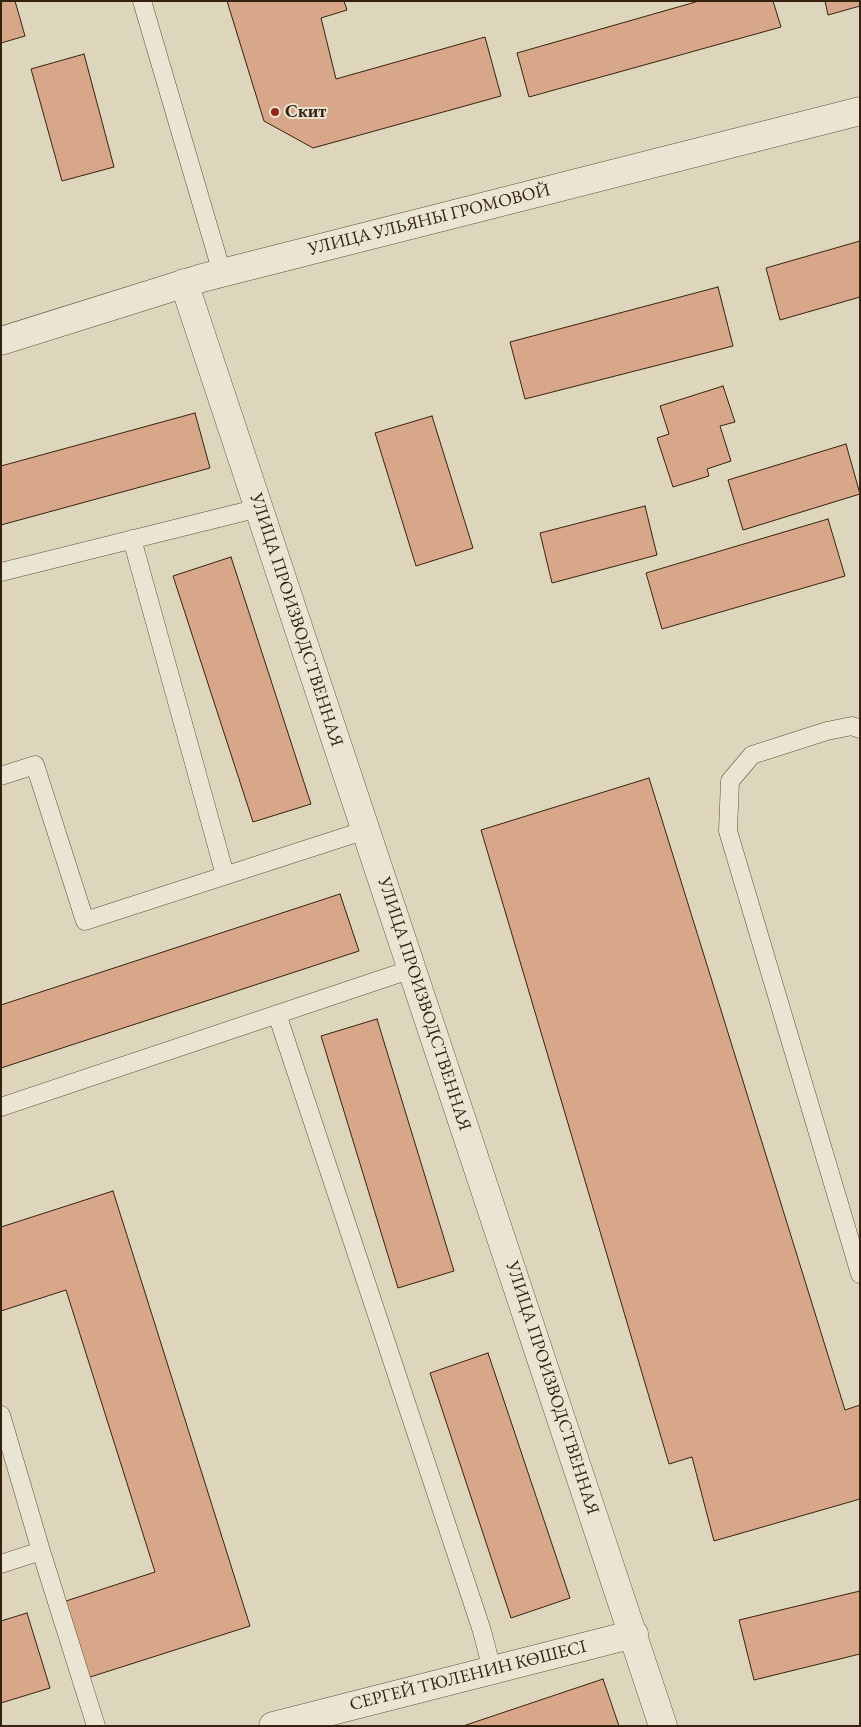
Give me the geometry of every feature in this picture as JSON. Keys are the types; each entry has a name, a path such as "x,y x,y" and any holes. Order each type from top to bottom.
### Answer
{"street":[{"name":"УЛИЦА УЛЬЯНЫ ГРОМОВОЙ","path":"1,341 184,283 860,111"},
{"name":"УЛИЦА ПРОИЗВОДСТВЕННАЯ","path":"184,283 663,1726"},
{"name":"СЕРГЕЙ ТЮЛЕНИН КӨШЕСІ","path":"273,1726 634,1634"}],"lane":[{"path":"142,1 222,273"},
{"path":"1,572 259,508"},
{"path":"132,539 225,875"},
{"path":"860,729 852,726 827,730 752,754 730,781 728,831 860,1274"},
{"path":"1,776 35,765 84,921 366,830"},
{"path":"1,1107 412,969"},
{"path":"277,1014 482,1632 492,1670"},
{"path":"1,1416 96,1726"},
{"path":"1,1564 41,1551"}],"building":[{"path":"1,1 15,1 25,36 1,43"},
{"path":"227,1 344,1 347,10 321,18 336,79 485,37 501,96 313,148 264,121"},
{"path":"699,1 773,1 781,27 529,97 517,53"},
{"path":"825,1 860,1 860,6 828,15"},
{"path":"84,54 114,167 62,181 31,69"},
{"path":"860,241 860,297 780,320 766,268"},
{"path":"718,287 733,346 525,399 510,342"},
{"path":"723,386 735,422 720,426 731,461 707,469 709,476 673,487 657,438 669,434 660,406"},
{"path":"195,413 210,468 1,525 1,466"},
{"path":"432,416 473,548 416,566 375,433"},
{"path":"846,444 860,494 743,530 728,480"},
{"path":"645,506 657,555 552,583 540,533"},
{"path":"828,519 845,576 662,629 646,573"},
{"path":"231,557 311,804 253,822 173,576"},
{"path":"649,778 845,1410 860,1405 860,1499 714,1541 692,1457 669,1464 481,830"},
{"path":"340,894 359,951 1,1068 1,1005"},
{"path":"377,1019 454,1271 398,1288 321,1036"},
{"path":"113,1191 250,1626 87,1678 63,1602 155,1572 66,1290 1,1311 1,1227"},
{"path":"488,1353 570,1598 511,1618 430,1373"},
{"path":"860,1591 860,1654 754,1680 739,1620"},
{"path":"27,1613 50,1688 1,1703 1,1621"},
{"path":"603,1679 619,1726 463,1726"}],"place":[{"name":"Скит","path":"275,112"}]}
